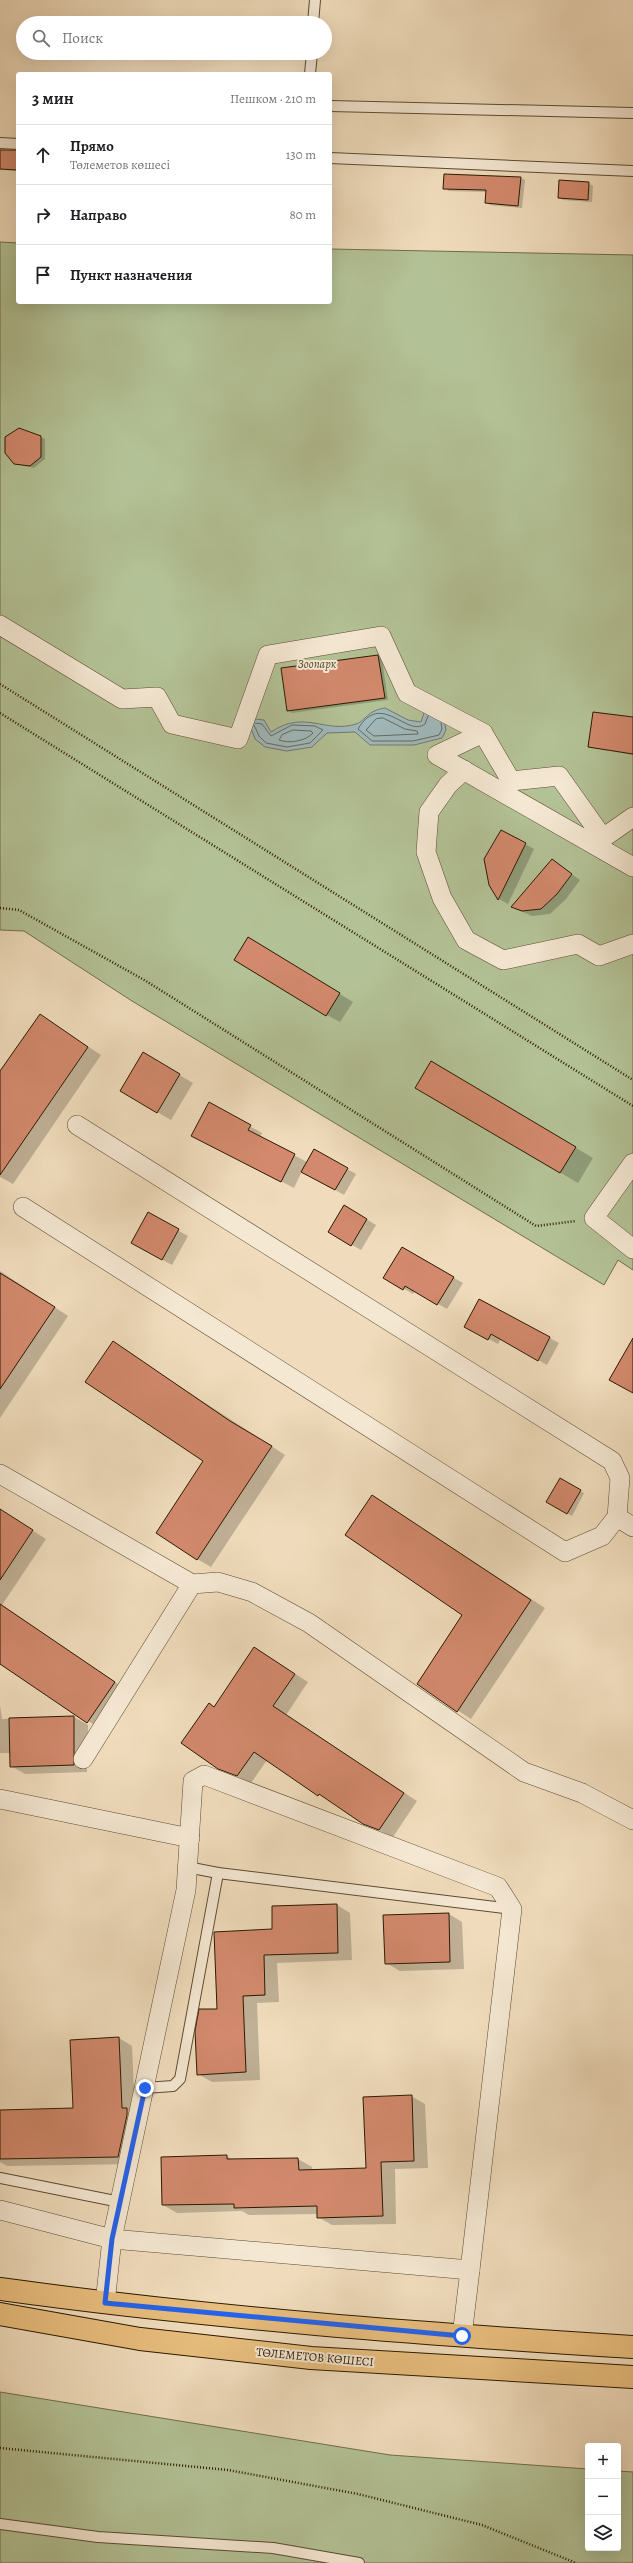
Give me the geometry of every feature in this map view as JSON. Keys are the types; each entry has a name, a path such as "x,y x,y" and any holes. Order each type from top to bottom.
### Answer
{"main road":[{"path":"0,2288 105,2303 462,2336 633,2347"},
{"name":"ТӨЛЕМЕТОВ КӨШЕСІ","path":"0,2314 140,2340 311,2358 633,2377"}],"street":[{"path":"0,626 122,699 157,697 172,724 238,739 268,655 381,636 407,693 483,733 511,780 559,776 603,838 633,817"},
{"path":"483,733 437,755 633,867"},
{"path":"464,770 448,785 429,812 426,852 442,898 466,940 503,960 578,944 599,956 633,944"},
{"path":"24,1207 565,1552 602,1536 617,1517 620,1478 612,1461 77,1125"},
{"path":"633,1163 594,1218 633,1249"},
{"path":"0,1474 192,1584 218,1582 252,1592 309,1623 524,1772 582,1793 633,1820"},
{"path":"617,1517 633,1527"},
{"path":"83,1760 192,1584"},
{"path":"105,2303 112,2239 186,1890 193,1781 204,1775 498,1888 512,1908 462,2336"},
{"path":"0,1798 190,1838"},
{"path":"0,2210 112,2239 470,2270"}],"lane":[{"path":"314,16 315,0"},
{"path":"310,72 311,60"},
{"path":"332,106 633,112"},
{"path":"0,143 16,144"},
{"path":"332,158 633,171"},
{"path":"187,1867 218,1874 512,1908"},
{"path":"145,2088 173,2086 180,2079 218,1874"},
{"path":"0,2178 120,2202"},
{"path":"0,2524 98,2537 273,2548 359,2563"}],"path":[{"path":"0,684 633,1080"},
{"path":"0,712 633,1106"},
{"path":"0,908 19,910 146,981 536,1226 594,1218"},
{"path":"0,2448 228,2470 358,2494 482,2525 576,2563"}],"green space":[{"name":"Зоопарк","path":"0,242 16,243 16,304 332,304 332,249 633,255 633,1270 618,1260 604,1285 132,1001 24,931 0,930"},
{"path":"0,2392 390,2455 585,2469 585,2551 621,2551 621,2471 633,2472 633,2563 0,2563"}],"water":[{"path":"385,708 408,720 421,722 425,710 443,713 446,730 442,738 414,745 370,745 355,732 327,733 312,747 287,751 265,747 255,739 247,718 264,720 271,732 283,725 294,722 334,726 356,724 370,713"}],"building":[{"path":"0,150 16,150 16,170 0,169"},
{"path":"444,174 521,177 518,206 485,203 486,190 443,189"},
{"path":"559,180 589,182 588,200 558,198"},
{"path":"19,428 41,436 41,457 30,466 14,464 5,453 5,437"},
{"path":"378,655 385,698 287,711 281,668"},
{"path":"593,712 633,717 633,754 588,747"},
{"path":"501,830 526,843 498,900 489,885 484,859"},
{"path":"552,859 572,874 557,894 541,909 522,911 511,907"},
{"path":"248,937 340,993 326,1016 234,960"},
{"path":"40,1014 88,1047 0,1175 0,1071"},
{"path":"143,1052 180,1074 157,1113 120,1091"},
{"path":"431,1061 576,1147 560,1173 415,1088"},
{"path":"209,1102 251,1125 248,1130 295,1154 281,1182 191,1136"},
{"path":"314,1149 348,1168 335,1190 301,1172"},
{"path":"344,1205 367,1219 351,1246 328,1232"},
{"path":"148,1212 179,1229 162,1260 131,1243"},
{"path":"402,1247 454,1277 437,1305 405,1286 403,1290 383,1278"},
{"path":"0,1273 55,1307 0,1389"},
{"path":"479,1299 550,1337 538,1361 491,1334 488,1340 464,1327"},
{"path":"633,1338 633,1393 609,1380"},
{"path":"113,1341 230,1421 272,1446 197,1560 156,1533 203,1461 85,1382"},
{"path":"560,1478 581,1490 567,1514 546,1502"},
{"path":"372,1495 531,1600 457,1712 417,1684 462,1615 345,1535"},
{"path":"0,1509 33,1530 0,1580"},
{"path":"0,1604 115,1682 87,1723 0,1664"},
{"path":"254,1647 295,1674 273,1706 404,1793 379,1830 363,1824 319,1794 318,1796 254,1752 237,1776 218,1769 181,1743 209,1703 214,1707"},
{"path":"74,1716 74,1765 10,1767 9,1718"},
{"path":"337,1904 338,1953 264,1955 265,1995 243,1996 246,2072 197,2075 195,2031 199,2009 217,2009 214,1932 272,1929 272,1906"},
{"path":"449,1913 450,1962 385,1964 383,1915"},
{"path":"119,2037 122,2108 127,2108 127,2115 118,2157 0,2159 0,2110 73,2108 70,2040"},
{"path":"412,2095 414,2161 381,2162 383,2216 317,2218 317,2206 234,2208 234,2204 162,2205 161,2157 227,2155 227,2159 298,2158 299,2170 366,2168 363,2097"}],"route":[{"path":"145,2088 112,2239 105,2303 462,2336"}]}
